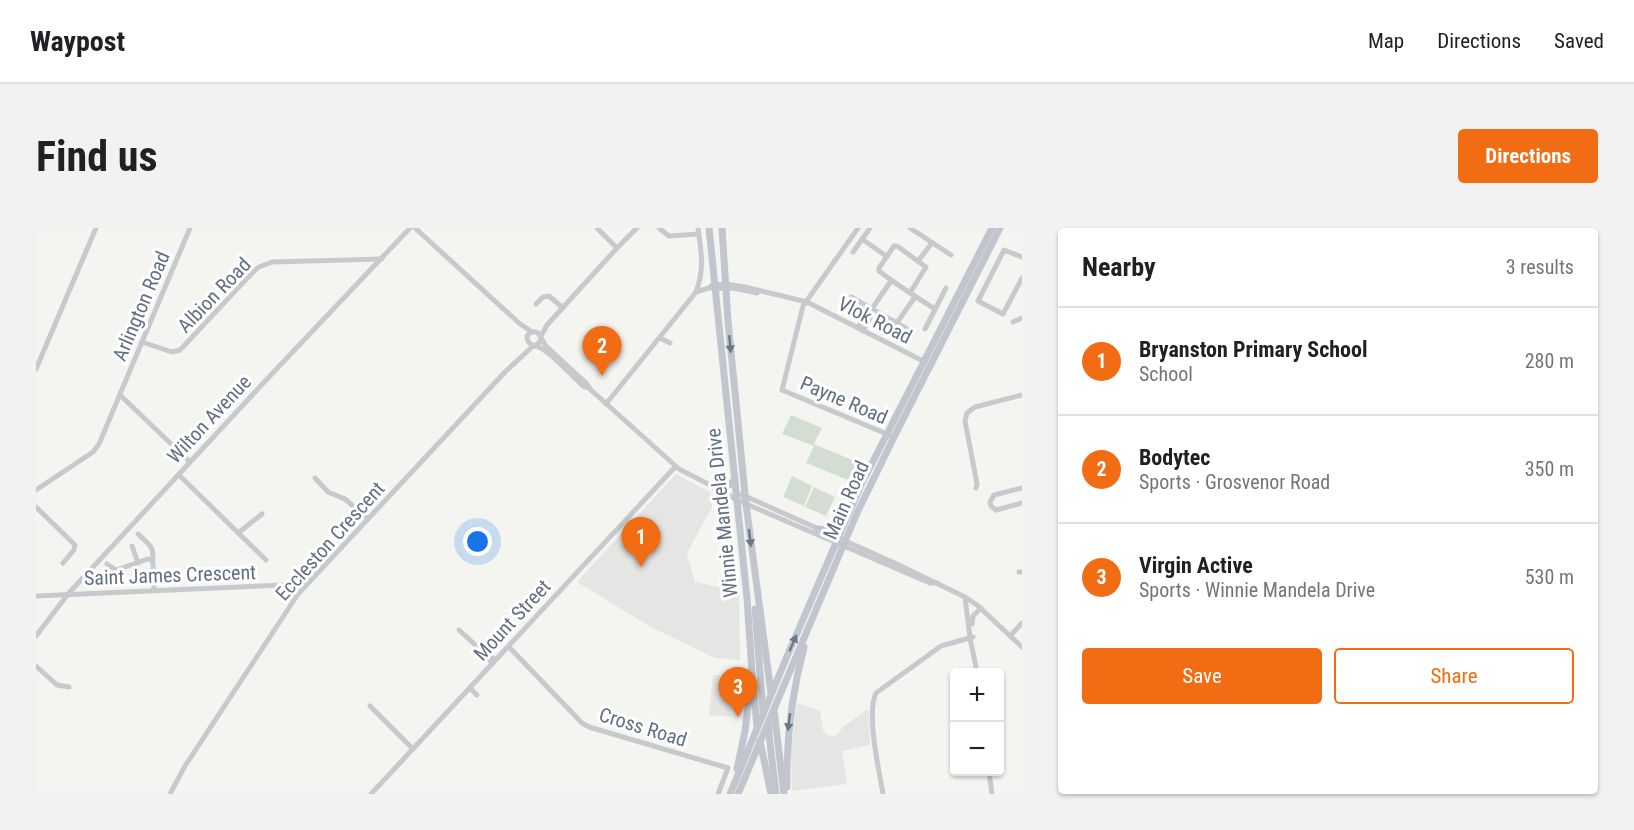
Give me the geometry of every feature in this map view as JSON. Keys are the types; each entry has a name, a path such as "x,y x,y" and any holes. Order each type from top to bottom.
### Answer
{"main road":[{"name":"Winnie Mandela Drive","path":"709,228 758,728 771,794"},
{"name":"Winnie Mandela Drive","path":"723,228 726,286 746,500 785,794"},
{"name":"Main Road","path":"730,794 758,728 774,708 810,624 841,542 844,524 992,228"},
{"name":"Main Road","path":"927,362 1000,228"},
{"name":"Main Road","path":"772,696 788,654 857,513 890,435"},
{"path":"714,487 727,487 735,478"},
{"path":"818,529 832,531 844,524"},
{"path":"754,573 763,703 776,794"},
{"path":"785,794 791,705 810,624"},
{"path":"734,786 745,731 752,672"},
{"path":"766,718 772,696"},
{"name":"Main Road","path":"738,794 760,741 766,718"}],"street":[{"path":"36,369 96,228"},
{"name":"Arlington Road","path":"36,490 93,452 99,444 190,228"},
{"name":"Wilton Avenue","path":"36,636 68,594 410,228"},
{"path":"415,228 519,323 538,334 546,346 588,387 675,467 714,487 818,529 841,542"},
{"path":"597,228 618,248"},
{"path":"538,334 637,228"},
{"path":"606,404 696,292 702,270 698,231 668,236 659,228"},
{"path":"675,228 675,236"},
{"path":"807,302 858,228"},
{"path":"853,252 870,228"},
{"path":"910,228 951,255"},
{"path":"862,239 886,256"},
{"path":"918,261 932,243"},
{"path":"896,324 912,295 926,270 925,266 918,261 896,246 893,247 878,271 912,295 935,309"},
{"path":"1022,257 1004,251 978,301 1003,314 1022,278"},
{"name":"Albion Road","path":"142,342 172,352 180,350 255,270 265,264 382,259"},
{"path":"860,329 872,314 871,310 891,281"},
{"name":"Vlok Road","path":"696,292 713,287 745,287 807,302 927,362"},
{"path":"925,329 946,288"},
{"path":"536,304 543,297 549,296 563,308"},
{"path":"850,297 909,330"},
{"name":"Payne Road","path":"807,302 803,308 782,390 890,435"},
{"path":"1013,322 1022,318"},
{"path":"519,323 526,333 527,340 544,350 583,386 588,387"},
{"name":"Eccleston Crescent","path":"170,794 185,766 234,690 306,584 518,358 540,342 538,334 527,336 518,358"},
{"path":"660,338 670,343"},
{"path":"628,377 634,382"},
{"path":"120,395 190,462"},
{"path":"976,488 965,421 967,413 975,407 1022,395"},
{"name":"Mount Street","path":"371,794 675,467"},
{"path":"179,475 266,560"},
{"path":"315,478 328,492 345,499 368,519"},
{"path":"400,484 407,490"},
{"path":"1022,488 994,495 990,502 996,510 1022,503"},
{"path":"746,500 965,597 979,606 1022,646"},
{"path":"36,507 75,545 63,563"},
{"path":"238,533 262,514"},
{"path":"138,534 152,545 154,590"},
{"path":"132,546 138,563"},
{"path":"107,564 116,570 148,560 152,561"},
{"name":"Saint James Crescent","path":"36,596 306,584"},
{"path":"965,597 976,668"},
{"path":"968,615 979,606"},
{"path":"971,638 972,618 979,606"},
{"path":"1010,636 1022,623"},
{"path":"459,630 494,662"},
{"path":"883,794 873,728 873,702 876,693 940,646 971,638"},
{"name":"Cross Road","path":"509,647 582,723 589,727 728,768 718,794"},
{"path":"36,666 57,685 69,687"},
{"path":"470,688 477,695"},
{"path":"370,706 413,749"},
{"path":"438,722 443,727"},
{"path":"990,776 992,794"}],"shaded area":[{"path":"791,415 822,428 814,444 857,462 848,480 806,463 814,446 782,434"},
{"path":"676,474 711,493 712,507 687,553 695,582 739,591 740,660 715,658 651,627 577,582"},
{"path":"792,476 812,486 804,506 783,497"},
{"path":"814,487 835,497 826,516 805,507"},
{"path":"713,675 734,677 731,717 709,715"},
{"path":"797,703 820,711 823,730 827,735 832,736 837,735 842,728 866,710 869,711 870,745 842,751 847,784 792,791 791,750"}],"place":[{"name":"Bodytec","path":"602,376"},
{"name":"Bryanston Primary School","path":"641,567"},
{"name":"Virgin Active","path":"738,717"}]}
